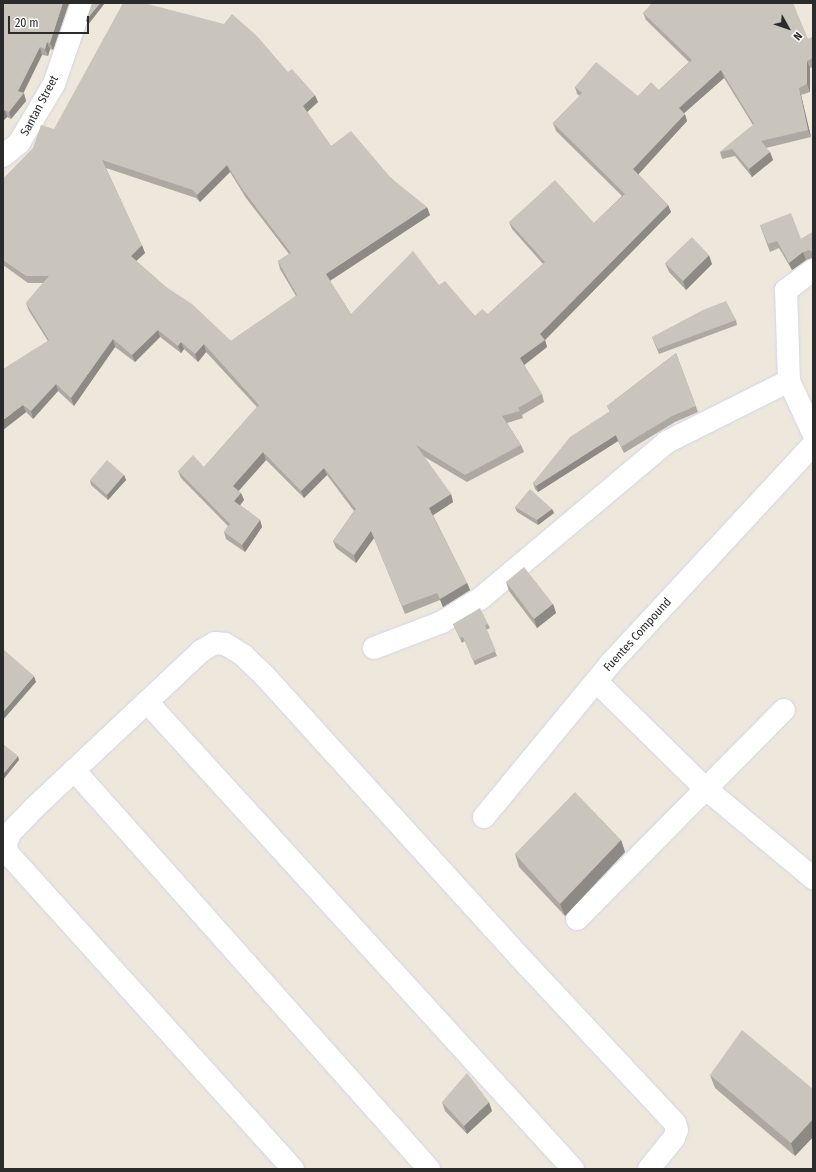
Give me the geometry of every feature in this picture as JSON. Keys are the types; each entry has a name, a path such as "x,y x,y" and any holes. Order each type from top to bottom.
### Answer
{"street":[{"name":"Santan Street","path":"3,156 19,143 54,84 82,3"},
{"path":"813,270 786,290 789,381 813,433"},
{"path":"374,648 442,622 481,598 668,442 789,381"},
{"name":"Fuentes Compound","path":"813,445 611,663 597,682 706,788 813,878"},
{"path":"293,1169 7,852 6,844 10,833 74,770 147,702 201,652 215,643 225,644 243,655 675,1123 677,1130 674,1138 649,1169"},
{"path":"484,817 597,682"},
{"path":"147,702 573,1169"},
{"path":"577,919 784,710"},
{"path":"74,770 429,1169"}],"building":[{"path":"3,3 63,3 50,43 47,42 45,49 40,47 18,91 24,93 9,112 5,110 3,111"},
{"path":"92,3 100,3 86,20"},
{"path":"123,3 144,3 224,24 232,14 257,36 288,72 292,69 315,95 303,106 331,146 351,131 391,178 427,207 326,274 351,314 413,251 439,285 445,281 475,316 482,309 488,314 545,262 509,222 555,180 594,223 625,194 553,123 582,93 575,87 596,62 638,96 651,82 659,90 692,60 643,13 652,3 793,3 808,39 813,37 813,58 807,61 807,84 799,88 808,130 761,141 770,152 749,169 732,149 720,152 754,124 721,70 679,108 685,114 633,169 668,205 540,334 545,340 520,358 542,394 518,408 520,411 502,416 521,445 465,475 416,445 451,494 429,508 467,583 440,599 437,593 402,606 371,531 354,555 333,541 356,509 324,468 301,491 263,452 233,486 241,493 234,501 260,520 242,545 224,532 230,524 178,471 193,455 204,467 259,405 204,344 195,354 181,342 178,346 158,330 132,355 113,339 71,398 56,384 31,411 23,405 3,420 3,369 49,340 26,303 49,276 26,276 3,260 3,179 33,148 41,125 54,129","holes":["102,160 193,190 197,195 227,165 243,190 291,253 278,261 297,295 231,341 192,304 166,287 131,256 142,245"]},
{"path":"791,213 801,239 813,232 813,252 809,250 803,252 789,263 777,241 768,244 760,225"},
{"path":"692,237 709,255 683,281 665,263"},
{"path":"726,301 736,320 658,349 652,337 703,310"},
{"path":"676,353 696,406 672,416 621,447 616,435 536,486 533,483 570,437 610,411 607,406"},
{"path":"107,460 124,475 107,495 90,480"},
{"path":"530,489 552,509 537,520 515,507"},
{"path":"524,567 553,604 534,619 506,582"},
{"path":"480,608 488,624 485,625 496,651 473,661 463,637 460,638 453,624"},
{"path":"3,649 34,676 3,712"},
{"path":"3,744 18,756 3,774"},
{"path":"575,792 621,840 560,904 515,854"},
{"path":"742,1030 813,1089 813,1119 791,1143 710,1075"},
{"path":"467,1073 489,1102 464,1126 442,1102"}]}
